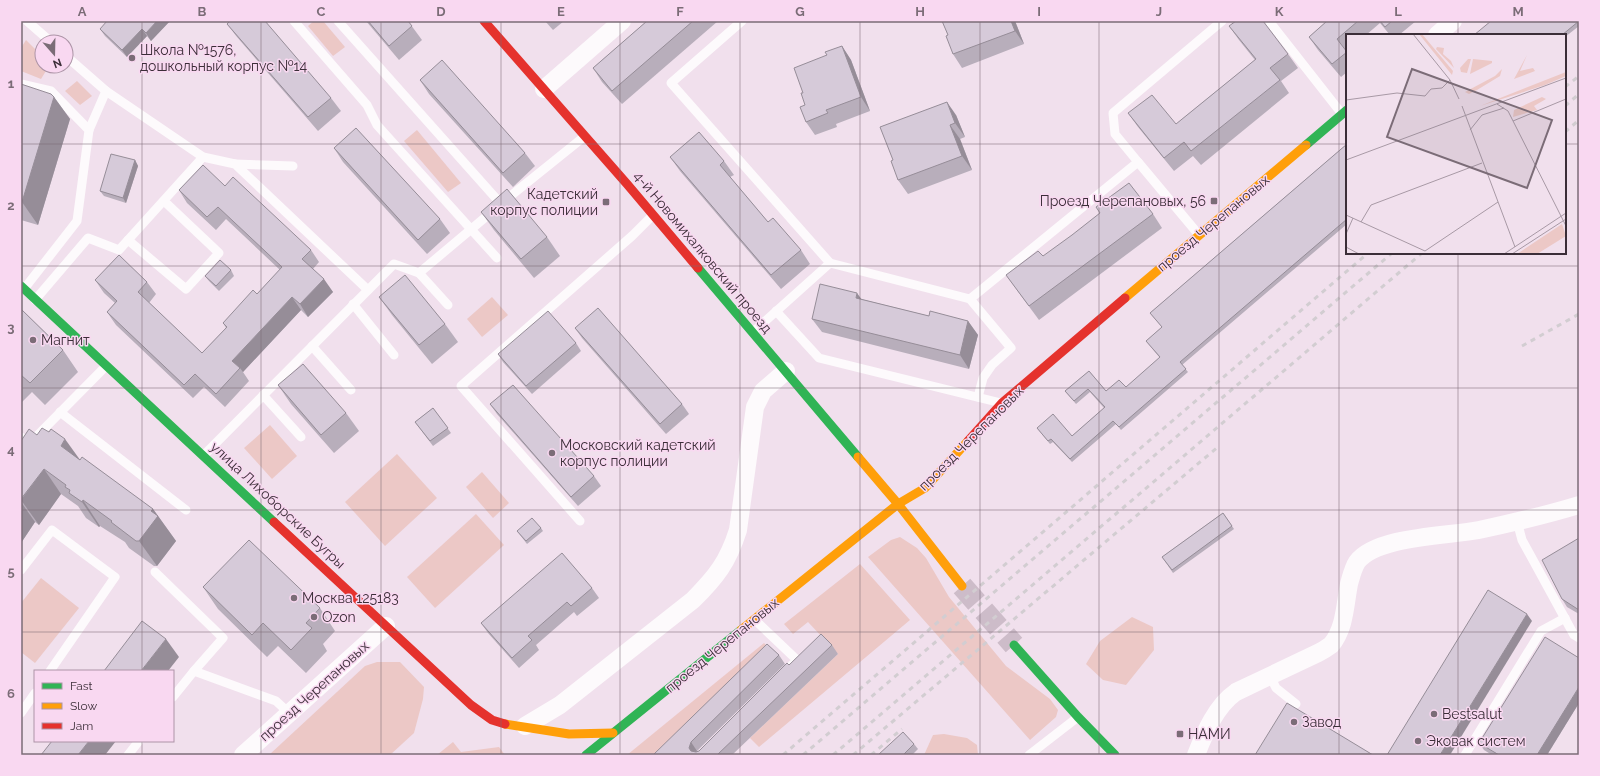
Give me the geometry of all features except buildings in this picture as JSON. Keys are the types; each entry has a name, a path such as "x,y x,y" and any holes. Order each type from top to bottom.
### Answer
{"street":[{"name":"4-й Новомихалковский проезд","path":"484,21 585,136 786,371 898,504 962,586"},
{"path":"544,89 622,21"},
{"path":"1438,34 1453,21"},
{"name":"проезд Черепановых","path":"586,755 898,504 925,488 1002,403 1199,234 1345,112"},
{"name":"улица Лихоборские Бугры","path":"23,287 35,300 204,455 471,705 492,720 510,725 525,726 568,734 613,733"},
{"path":"525,726 560,705 693,600 711,582 722,567 732,549 738,530 755,406 763,391 786,371"},
{"path":"1196,755 1218,709 1226,699 1236,692 1318,654 1330,646 1339,634 1351,576 1357,562 1366,554 1377,548 1397,541 1474,531 1579,505"},
{"name":"проезд Черепановых","path":"243,755 386,626"},
{"path":"1014,645 1078,717 1115,755"}],"lane":[{"path":"27,21 42,34"},
{"path":"294,21 368,105 377,125 497,258"},
{"path":"338,21 501,204"},
{"path":"742,21 671,82 830,263 970,299 1011,348 992,365 983,378 978,397"},
{"path":"1199,234 1115,134 1113,112 1222,21"},
{"path":"1270,21 1345,112"},
{"path":"74,63 106,91 203,157 235,164 294,166"},
{"path":"21,84 51,91 89,130"},
{"path":"23,287 77,221 89,130 106,91"},
{"path":"419,273 585,136"},
{"path":"35,300 88,238 119,250 203,157"},
{"path":"970,299 1138,162"},
{"path":"235,164 368,290"},
{"path":"128,240 186,289 196,279 219,253 164,201"},
{"path":"580,521 461,386 632,236 653,215"},
{"path":"753,332 830,263"},
{"path":"204,455 394,264 419,273 448,305"},
{"path":"353,304 394,355"},
{"path":"776,311 819,358 1002,403"},
{"path":"312,346 351,390"},
{"path":"21,437 25,446 106,366"},
{"path":"263,395 301,437"},
{"path":"60,412 186,510"},
{"path":"1517,521 1522,540 1574,635 1579,638"},
{"path":"21,570 52,530 115,577 51,670"},
{"path":"155,572 223,638 174,696"},
{"path":"1464,755 1542,631 1565,618"},
{"path":"754,619 797,660 786,672"},
{"path":"194,671 276,701 289,713"},
{"path":"1270,676 1276,688 1296,704"},
{"path":"21,714 34,694"},
{"path":"1029,755 1078,717"},
{"path":"128,755 138,742"}],"shaded area":[{"path":"314,21 323,21 345,47 333,56 308,26"},
{"path":"26,40 34,48 34,74 44,74 41,79 21,71 21,48"},
{"path":"77,81 92,96 80,105 65,91"},
{"path":"417,130 461,183 448,192 404,141"},
{"path":"492,297 508,315 482,337 467,319"},
{"path":"270,425 297,456 272,479 244,448"},
{"path":"397,454 437,498 385,546 345,502"},
{"path":"482,472 509,503 493,518 466,487"},
{"path":"476,514 504,545 435,608 407,577"},
{"path":"900,537 917,548 926,558 949,597 1006,666 1050,699 1058,710 1056,717 1030,740 868,557 891,540"},
{"path":"860,564 910,620 759,747 750,738 838,654 808,622 793,634 784,624"},
{"path":"41,578 79,608 35,663 21,652 21,603"},
{"path":"1132,617 1153,627 1154,650 1126,685 1103,680 1086,664 1100,641"},
{"path":"764,643 773,652 668,755 627,755"},
{"path":"377,662 400,662 424,687 423,699 414,733 390,755 269,755 365,666"},
{"path":"944,734 967,738 977,745 978,755 924,755 933,735"},
{"path":"453,742 461,752 499,747 505,755 437,755"}],"tunnel":[{"path":"962,586 1014,645"}],"railway":[{"path":"1566,86 1579,76"},
{"path":"1566,105 1579,94"},
{"path":"1566,131 1579,120"},
{"path":"783,755 1367,254"},
{"path":"803,755 1391,254"},
{"path":"833,755 1421,254"},
{"path":"1522,346 1579,314"},
{"path":"853,755 1219,446"},
{"path":"871,755 902,729"}],"traffic: fast":[{"path":"1306,145 1346,111"},
{"path":"698,268 858,457"},
{"path":"21,286 274,522"},
{"path":"586,755 741,630"},
{"path":"1014,645 1078,717 1115,755"}],"traffic: slow":[{"path":"1125,298 1306,145"},
{"path":"741,630 898,504 925,488 968,441"},
{"path":"858,457 898,504 962,586"},
{"path":"505,724 569,734 613,733"}],"traffic: jam":[{"path":"484,21 627,184 698,268"},
{"path":"968,441 1002,403 1125,298"},
{"path":"274,522 471,705 492,720 505,724"}],"place":[{"name":"Школа №1576, дошкольный корпус №14","path":"132,58"},
{"name":"Проезд Черепановых, 56","path":"1214,201"},
{"name":"Кадетский корпус полиции","path":"606,202"},
{"name":"Магнит","path":"33,340"},
{"name":"Московский кадетский корпус полиции","path":"552,453"},
{"name":"Москва 125183","path":"294,598"},
{"name":"Ozon","path":"314,617"},
{"name":"Bestsalut","path":"1434,714"},
{"name":"Завод","path":"1294,722"},
{"name":"НАМИ","path":"1180,734"},
{"name":"Эковак систем","path":"1418,741"}]}
